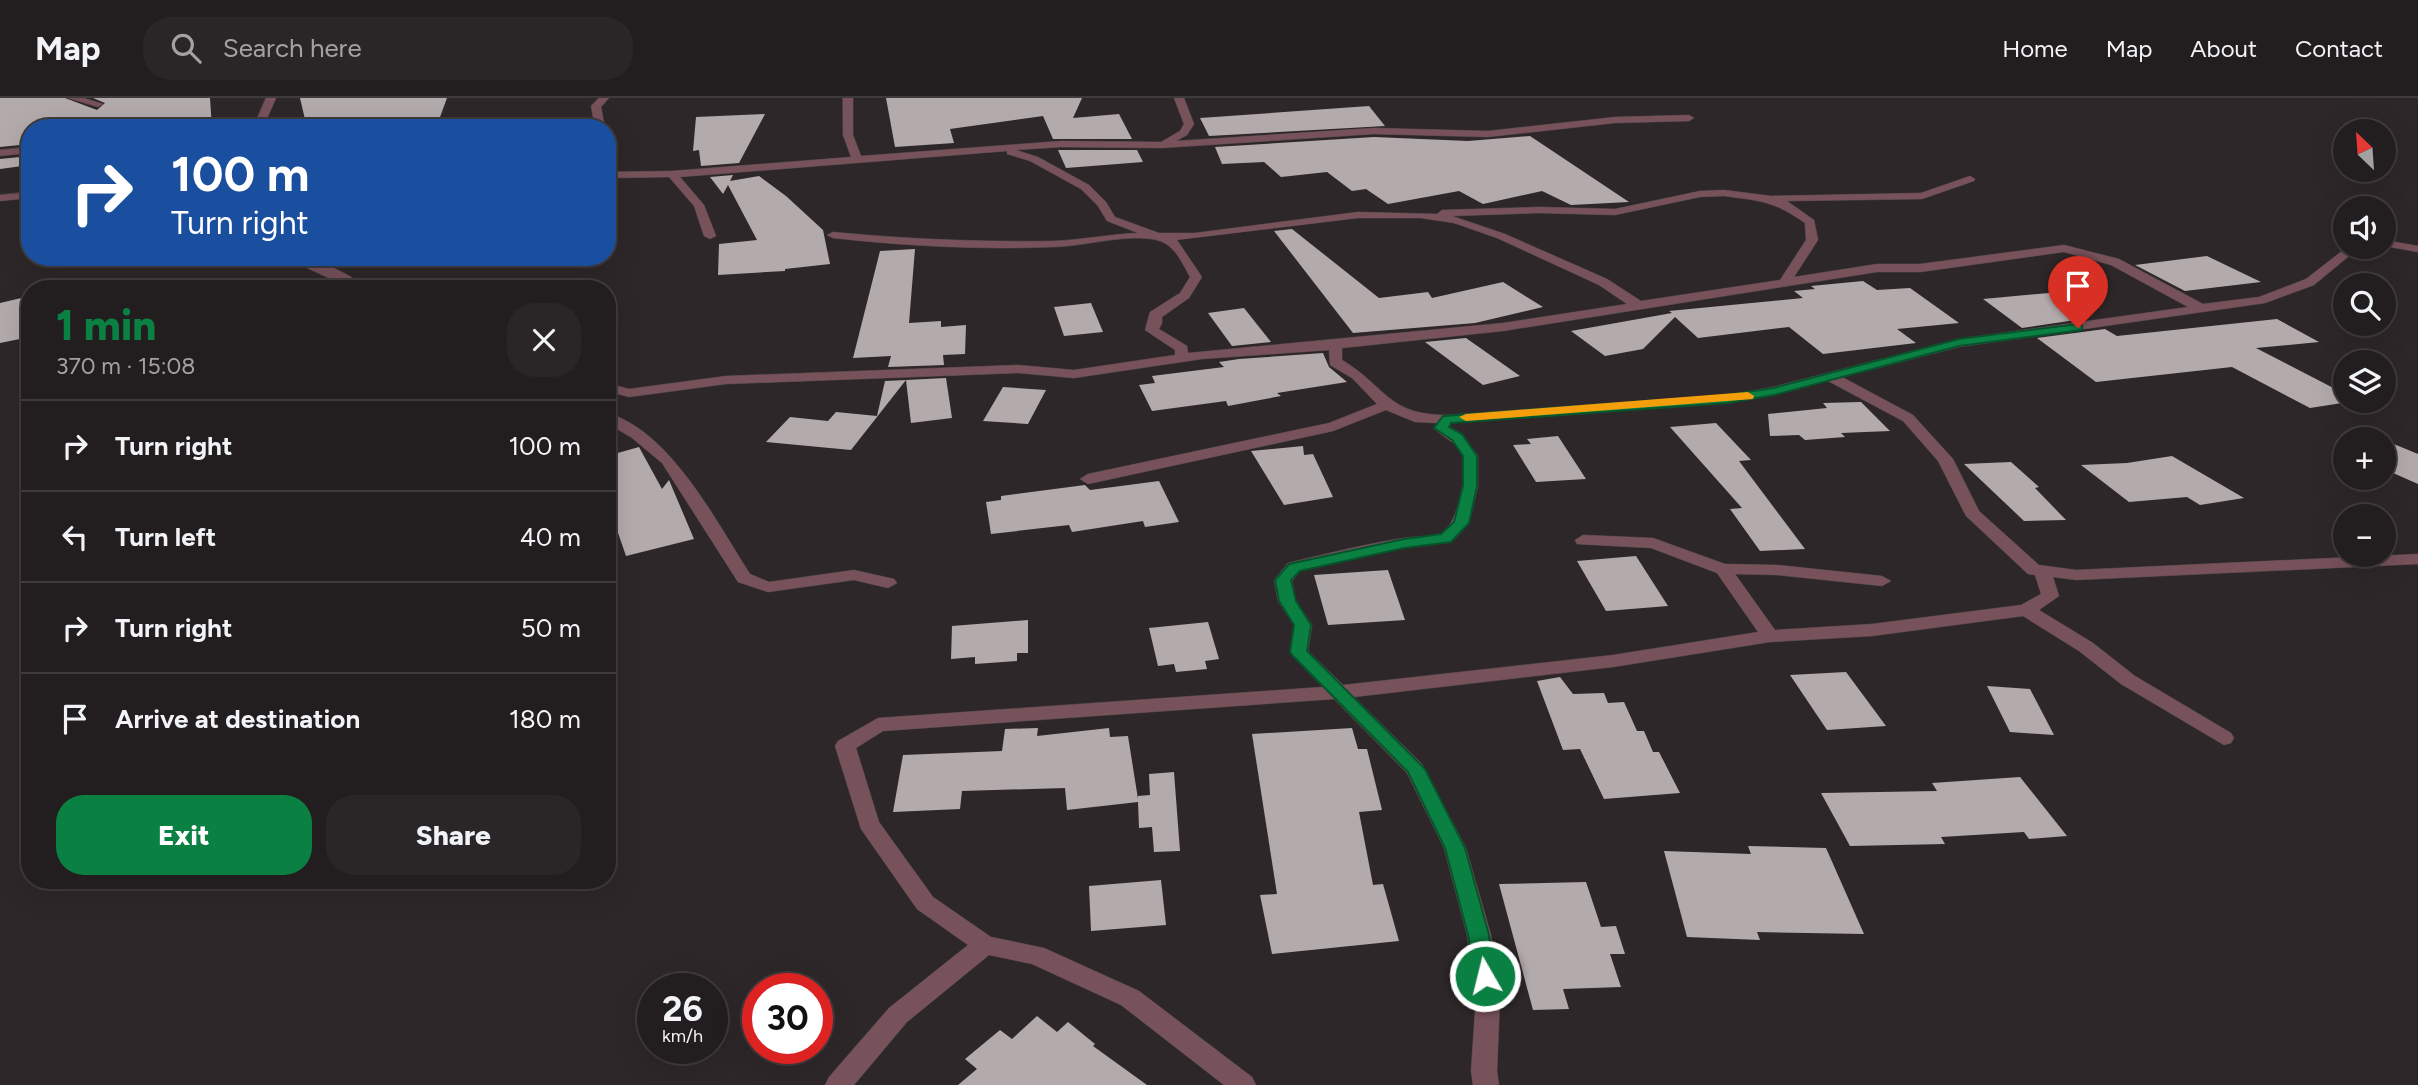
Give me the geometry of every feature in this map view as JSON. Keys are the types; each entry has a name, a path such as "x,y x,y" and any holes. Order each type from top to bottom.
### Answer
{"street":[{"path":"73,98 98,104"},
{"path":"262,119 271,98"},
{"path":"598,119 596,106 604,98"},
{"path":"848,98 848,135 858,159"},
{"path":"1162,145 1184,133 1189,124 1179,98"},
{"path":"616,175 672,174 1061,144 1162,145 1374,131 1488,134 1615,120 1689,118"},
{"path":"993,149 1034,159 1085,187 1102,204 1111,219 1175,243 1196,277 1193,288 1180,300 1155,315 1156,323 1152,330 1182,349 1181,359"},
{"path":"0,153 21,151"},
{"path":"672,174 699,205 710,236"},
{"path":"832,235 916,243 1056,244 1104,237 1195,236 1358,215 1421,215 1467,211 1615,212 1700,194 1771,198 1922,196 1970,179"},
{"path":"0,198 21,196"},
{"path":"1771,198 1787,205 1810,222 1812,240 1784,283"},
{"path":"1421,215 1456,220 1502,236 1603,282 1639,306"},
{"path":"2396,245 2418,248"},
{"path":"616,389 629,393 726,380 1018,369 1074,374 1264,349 1336,345 1503,327 1877,268 1920,268 2064,248 2115,262 2202,309"},
{"path":"1336,345 1335,362 1357,375 1386,405 1420,419 1728,399 1774,391 1959,342 2261,300 2310,282 2339,259"},
{"path":"314,266 346,280"},
{"path":"1829,376 1908,418 1945,459 1972,513 2034,570 2076,575 2418,559"},
{"path":"1088,479 1333,427 1386,405"},
{"path":"1447,419 1441,428 1457,437 1470,456 1470,486 1461,523 1446,538 1404,543 1294,567 1283,580 1287,601 1303,625 1299,652 1415,769 1455,848 1479,935 1488,997 1484,1071 1486,1085"},
{"path":"616,422 638,435 668,460 744,578 768,587 854,575 888,583"},
{"path":"1583,540 1653,543 1723,569 1776,570 1882,581"},
{"path":"1723,569 1770,636"},
{"path":"1243,1085 1130,999 1036,955 985,945 925,903 869,824 845,746 878,726 1340,691 1613,661 1770,636 1872,630 2026,610 2050,596 2044,575"},
{"path":"2026,610 2086,647 2128,680 2224,738"},
{"path":"838,1085 898,1015 985,945"}],"building":[{"path":"0,98 65,98 97,110 105,103 93,98 210,98 211,119 21,119 21,145 0,147"},
{"path":"300,98 447,98 439,119 305,119"},
{"path":"886,98 1082,98 1073,118 1119,114 1132,139 1053,139 1043,116 950,129 954,143 895,147"},
{"path":"1369,106 1385,126 1209,136 1200,118"},
{"path":"765,114 739,163 701,166 699,150 693,151 696,117"},
{"path":"1530,136 1629,202 1571,205 1542,191 1483,204 1459,191 1388,204 1366,189 1352,191 1327,172 1281,177 1264,162 1222,164 1215,147 1374,137 1468,141"},
{"path":"1058,150 1137,150 1143,162 1066,168"},
{"path":"21,157 21,166 0,169 0,159"},
{"path":"733,175 730,181 759,176 786,196 823,230 830,264 785,271 718,275 719,244 757,240 728,185 723,194 710,177"},
{"path":"1292,229 1379,298 1428,292 1432,298 1503,282 1543,307 1475,323 1353,333 1274,231"},
{"path":"915,249 909,323 941,321 941,327 966,325 965,354 943,355 944,365 888,367 891,356 853,358 880,251"},
{"path":"2207,256 2261,282 2185,291 2135,265"},
{"path":"1863,281 1877,290 1910,288 1959,323 1897,329 1916,343 1823,354 1789,327 1698,338 1675,317 1643,349 1605,356 1571,331 1672,313 1669,311 1803,298 1794,291 1815,289 1811,286"},
{"path":"2049,293 2089,318 2022,328 1983,299"},
{"path":"21,298 21,339 0,343 0,303"},
{"path":"1091,303 1103,332 1064,336 1054,307"},
{"path":"1244,308 1271,342 1232,346 1208,313"},
{"path":"2277,319 2319,342 2256,348 2333,388 2333,404 2310,408 2232,367 2096,382 2037,338 2105,329 2117,336"},
{"path":"1466,338 1520,376 1483,385 1425,342"},
{"path":"1323,353 1329,367 1347,382 1277,393 1281,396 1228,406 1226,401 1152,411 1139,385 1155,383 1152,376 1224,367 1219,362"},
{"path":"946,378 952,418 911,423 906,380"},
{"path":"906,380 851,450 766,442 790,417 828,421 836,412 877,416 885,381"},
{"path":"1003,387 1046,390 1028,424 983,421"},
{"path":"1861,402 1890,431 1841,433 1845,437 1805,440 1799,435 1770,436 1768,414 1827,408 1823,403"},
{"path":"1716,423 1751,460 1739,461 1805,549 1760,551 1730,509 1742,508 1670,427"},
{"path":"1558,436 1586,479 1536,482 1513,445 1531,444 1527,439"},
{"path":"2396,445 2418,454 2418,484 2396,474"},
{"path":"1303,446 1304,455 1313,454 1333,497 1284,505 1251,451"},
{"path":"639,447 662,489 669,480 694,539 626,556 616,527 616,453"},
{"path":"2172,456 2244,498 2200,505 2187,497 2129,502 2081,465 2127,463"},
{"path":"2011,462 2039,487 2035,488 2066,520 2024,521 1964,464"},
{"path":"1159,481 1179,522 1145,527 1143,521 1072,532 1069,525 991,534 986,502 1001,500 1001,496 1085,485 1090,490"},
{"path":"1636,556 1668,606 1606,611 1577,561"},
{"path":"1388,570 1405,620 1328,625 1314,575"},
{"path":"1028,620 1028,653 1017,653 1017,661 975,664 975,657 951,659 952,626"},
{"path":"1208,622 1219,659 1205,661 1207,669 1176,672 1174,664 1158,666 1149,628"},
{"path":"1846,672 1886,726 1827,730 1790,675"},
{"path":"1560,677 1573,694 1604,693 1608,703 1624,702 1637,731 1644,731 1653,752 1659,752 1680,793 1604,799 1580,749 1563,750 1537,681"},
{"path":"1987,686 2030,689 2054,735 2010,732"},
{"path":"1038,728 1037,736 1109,728 1110,737 1128,736 1138,799 1138,796 1150,795 1149,774 1174,772 1180,851 1154,852 1152,827 1139,828 1138,802 1067,810 1065,788 962,791 960,809 893,812 903,755 1002,751 1005,729"},
{"path":"1352,728 1358,749 1367,749 1382,810 1359,812 1373,885 1383,884 1399,941 1272,954 1260,895 1277,894 1252,734"},
{"path":"2020,777 2067,836 2029,839 2024,832 1941,837 1945,844 1850,846 1821,793 1937,791 1932,783"},
{"path":"1748,846 1826,848 1864,934 1757,932 1760,940 1687,937 1664,851 1751,854"},
{"path":"1161,880 1166,925 1091,931 1089,886"},
{"path":"1586,882 1601,927 1616,926 1625,954 1610,954 1621,987 1563,989 1569,1009 1533,1010 1499,884"},
{"path":"1037,1016 1057,1032 1068,1022 1095,1044 1093,1046 1147,1085 958,1085 977,1069 965,1059 1000,1030 1012,1039"}],"slow traffic":[{"path":"1466,417 1748,396"}],"route":[{"path":"1485,976 1479,935 1455,848 1415,769 1299,652 1303,625 1287,601 1283,580 1294,567 1404,543 1446,538 1461,523 1470,486 1470,456 1457,437 1441,428 1447,419 1728,399 1774,391 1959,342 2078,328"}]}
